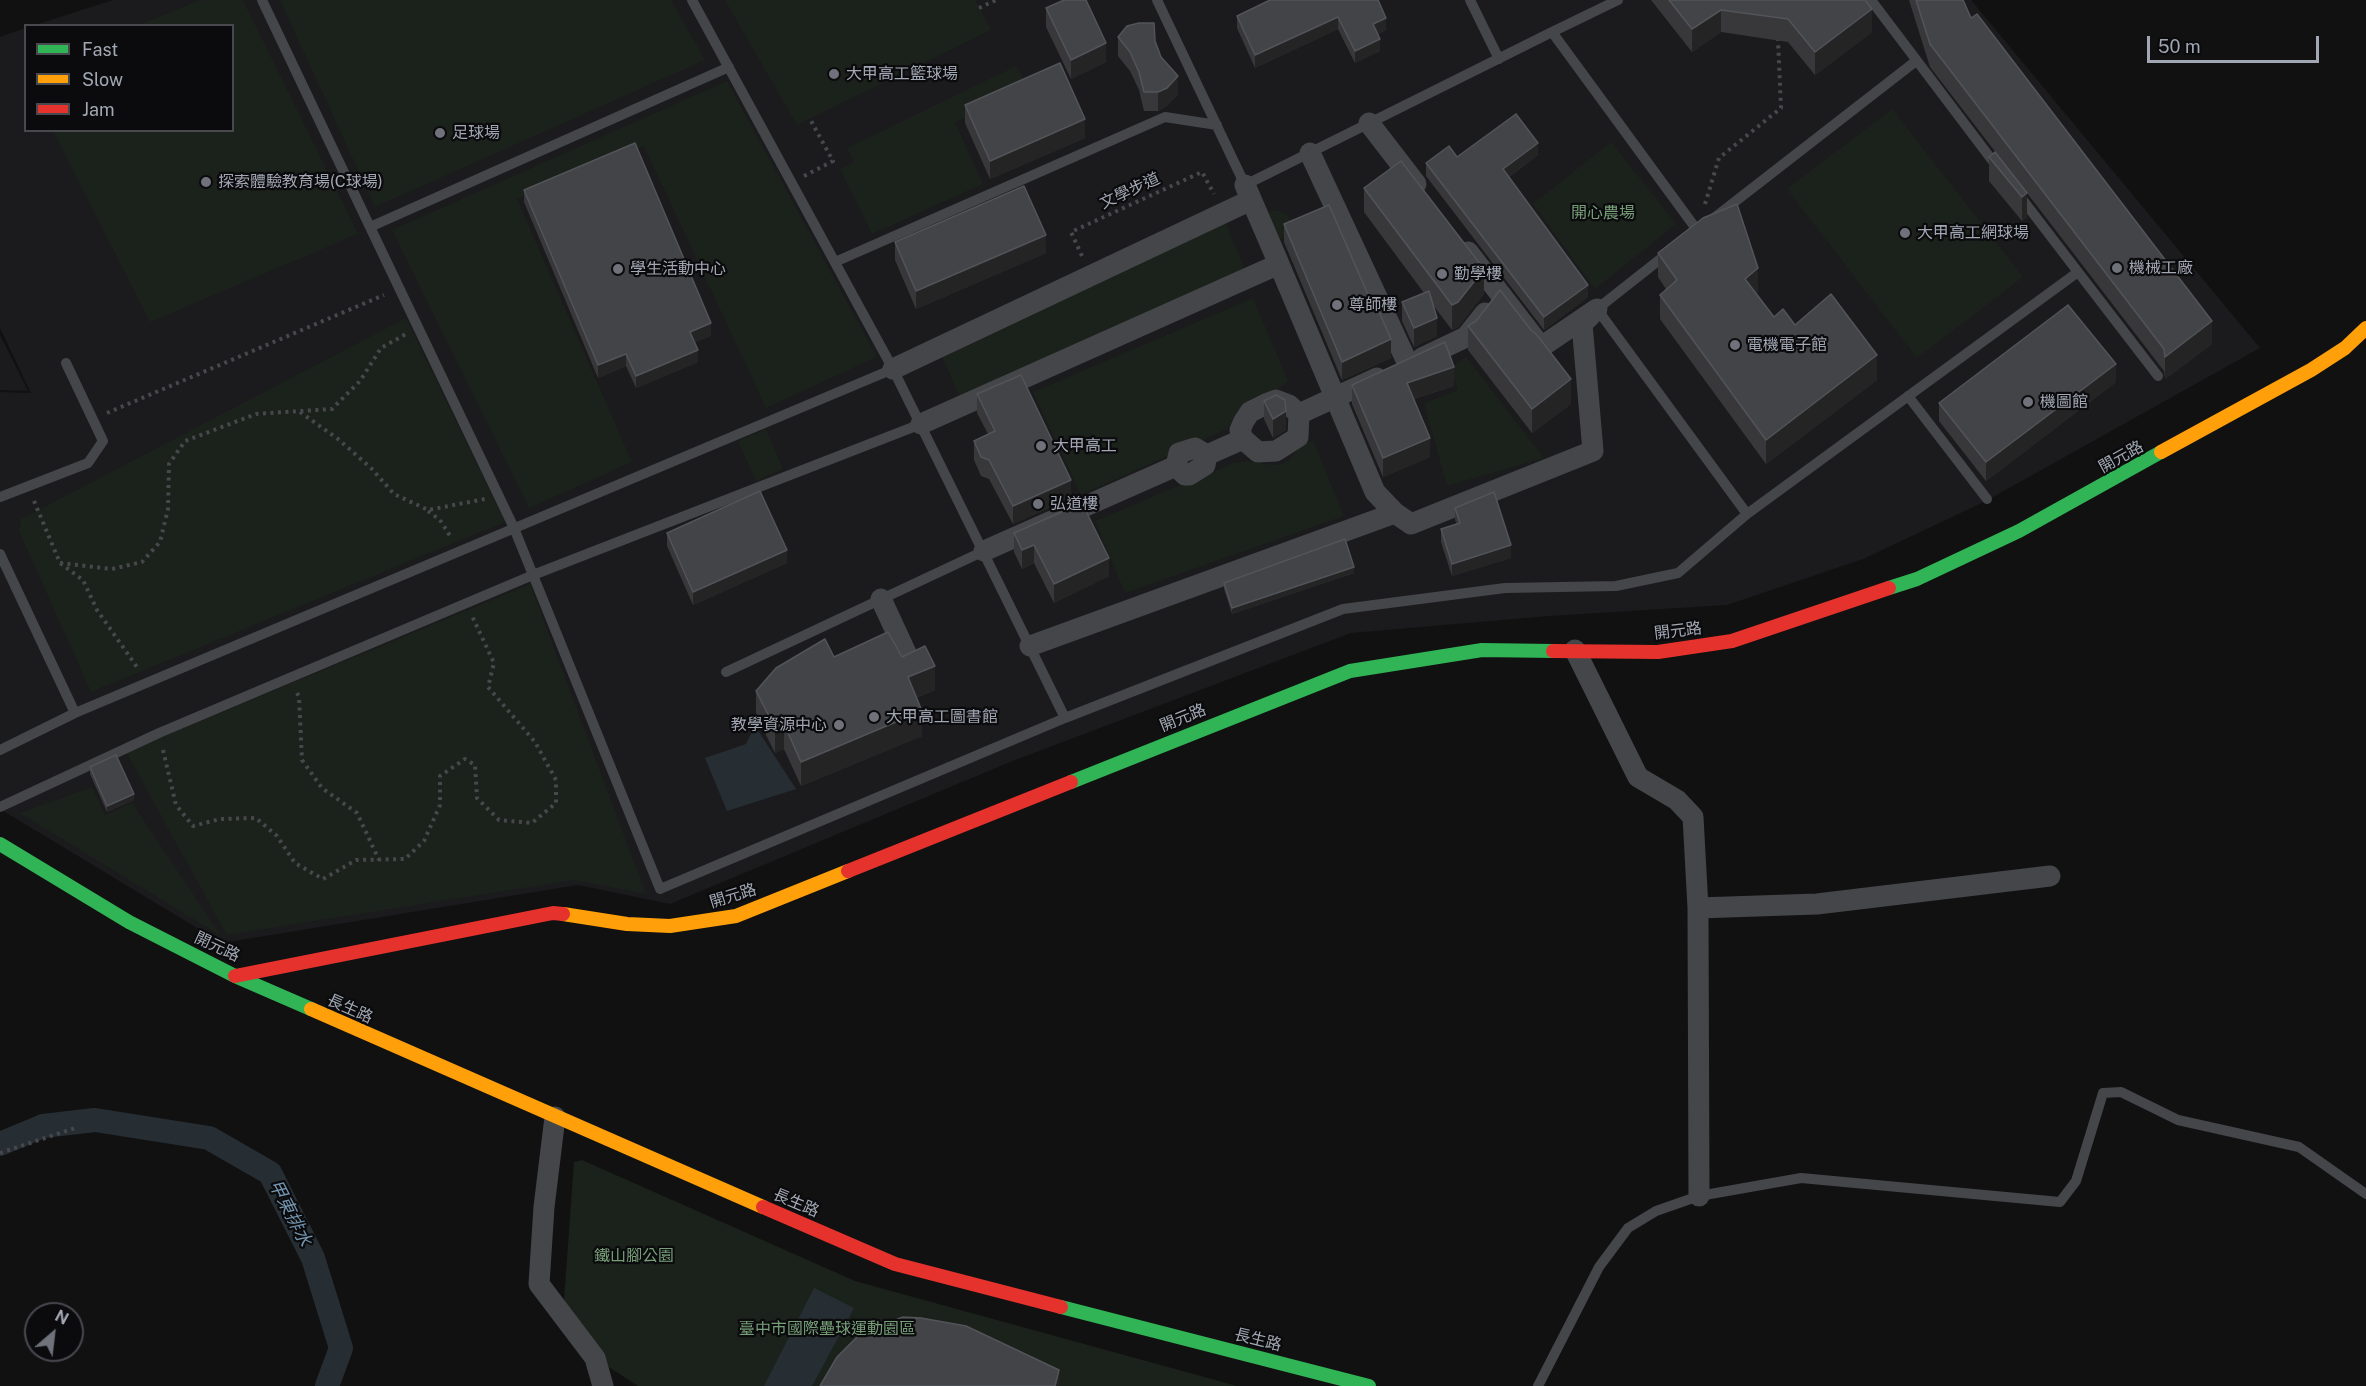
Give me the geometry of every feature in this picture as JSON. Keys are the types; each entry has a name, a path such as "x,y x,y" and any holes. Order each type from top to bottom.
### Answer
{"street":[{"path":"1369,123 1427,199"},
{"path":"1310,153 1408,364"},
{"path":"893,369 1224,213 1248,192 1375,492 1395,513 1411,524 1593,451 1581,324 1597,309"},
{"path":"1456,237 1541,347 1597,309"},
{"path":"921,424 1279,264"},
{"path":"1299,414 1467,337 1500,294"},
{"name":"開元路","path":"0,844 129,922 235,976 553,913 627,924 670,926 736,916 1350,671 1482,650 1658,652 1732,641 1917,579 2019,531 2311,370 2345,348 2366,328"},
{"path":"1276,400 1289,405 1299,414 1298,437 1276,451 1258,452 1243,439 1240,430 1250,412 1268,403 1276,400"},
{"path":"984,551 1176,466 1179,453 1195,448 1207,455 1243,439"},
{"path":"1030,646 1395,513"},
{"path":"881,600 906,653"},
{"path":"1575,650 1638,777 1677,800 1693,817 1698,908 1700,1196"},
{"path":"1698,908 1817,904 2050,876"},
{"name":"長生路","path":"235,976 895,1264 1369,1386"},
{"path":"555,1117 544,1207 539,1284 595,1358 603,1386"}],"lane":[{"path":"262,0 514,528 660,889 1065,718 1342,609 1505,588 1616,586 1678,573 1747,514 2078,272"},
{"path":"692,0 893,369 1065,718"},
{"path":"1157,0 1248,192 1310,153 1618,0"},
{"path":"1470,0 1499,59"},
{"path":"1871,0 2158,376"},
{"path":"1552,32 1688,237"},
{"path":"1747,514 1597,309 1916,61"},
{"path":"370,227 729,67"},
{"path":"835,262 1165,117 1217,125"},
{"path":"0,497 88,463 103,441 66,363"},
{"path":"0,750 75,713 893,369"},
{"path":"1908,396 1988,499"},
{"path":"0,807 159,733 534,575 921,424"},
{"path":"726,672 984,551"},
{"path":"0,554 75,713"},
{"path":"1539,1386 1599,1267 1629,1228 1656,1210 1700,1196 1801,1178 2060,1202 2076,1181 2103,1093 2121,1092 2178,1120 2299,1147 2366,1194"}],"path":[{"path":"980,8 996,0"},
{"path":"1688,237 1719,158 1781,108 1778,40"},
{"path":"791,182 833,161 810,119"},
{"name":"文學步道","path":"1090,276 1071,232 1202,172 1224,213"},
{"path":"93,420 399,289"},
{"path":"60,563 112,569 142,562 160,542 168,509 169,464 185,441 256,414 332,409 360,381 381,348 418,328"},
{"path":"299,412 338,439 371,468 394,494 428,510 440,520 458,552"},
{"path":"28,486 60,563 83,580 97,610 148,682"},
{"path":"428,510 499,496"},
{"path":"159,733 176,804 194,826 220,819 256,818 277,836 295,863 323,879 356,860 405,859 424,841 440,805 440,776 465,759 475,765 477,798 500,820 532,823 556,803 556,780 535,742 488,687 494,663 467,604"},
{"path":"290,679 299,697 302,760 322,788 357,813 379,860"},
{"path":"0,1153 75,1128"}],"shaded area":[{"name":"大甲高工","path":"113,0 1971,0 2260,348 1984,502 1863,559 1727,605 1549,616 1351,633 1010,762 670,904 578,885 222,943 0,809 0,392 31,393 0,328 0,37 24,28 24,132 234,132 234,24 38,24"},
{"path":"0,335 28,391 0,390"},
{"path":"755,726 796,789 727,811 705,758 746,744"},
{"path":"814,1288 854,1308 812,1386 764,1386"}],"green space":[{"name":"探索體驗教育場(C球場)","path":"200,0 243,0 358,234 150,322 54,132 234,132 234,24 141,24"},
{"name":"足球場","path":"280,0 671,0 705,60 375,207"},
{"name":"大甲高工籃球場","path":"725,0 975,0 991,30 797,125"},
{"path":"1016,66 1029,88 955,122 983,184 872,234 840,169 854,162 847,148"},
{"path":"727,81 877,357 766,408 644,146 517,199 632,462 529,508 392,230"},
{"name":"大甲高工網球場","path":"1892,109 2023,277 1917,358 1787,189"},
{"name":"開心農場","path":"1611,142 1676,224 1595,289 1533,204"},
{"path":"1271,211 1280,211 1288,216 1291,225 1285,237 1276,239 1267,214"},
{"path":"1224,218 1245,271 963,403 939,350"},
{"path":"1253,298 1288,380 1284,385 1253,398 1241,408 1227,429 1081,495 1033,392"},
{"path":"406,318 505,522 91,692 19,531 21,519"},
{"path":"1466,357 1544,458 1447,486 1424,403 1458,390 1450,368"},
{"path":"766,429 783,469 756,481 738,441"},
{"path":"1313,440 1344,516 1125,593 1095,521 1233,463 1246,461 1282,464 1289,460 1297,447"},
{"path":"530,584 646,894 574,880 227,935 126,752"},
{"path":"92,787 105,815 132,803 221,936 20,813"},
{"path":"582,1160 855,1281 1237,1386 638,1386 604,1364 564,1300 574,1162"}],"building":[{"path":"1064,0 1086,0 1106,43 1071,60 1046,8"},
{"path":"1270,0 1378,0 1386,18 1373,24 1380,39 1355,51 1338,17 1255,55 1237,16"},
{"path":"1669,0 1865,0 1872,9 1815,52 1788,19 1721,10 1692,29"},
{"name":"機械工廠","path":"1916,0 1963,0 1971,18 1977,14 2212,321 2165,357 2164,349 1930,44"},
{"path":"1154,23 1155,41 1161,57 1178,76 1167,88 1158,92 1144,92 1139,72 1130,52 1118,37 1127,26"},
{"path":"1060,63 1085,119 990,161 965,105"},
{"path":"1516,114 1538,143 1503,169 1588,285 1544,317 1426,163 1449,146 1457,157"},
{"name":"學生活動中心","path":"635,143 711,323 690,332 698,350 636,376 626,354 598,365 524,190"},
{"path":"1995,152 2027,193 2022,197 1989,157"},
{"path":"1401,161 1484,269 1458,302 1452,305 1364,188"},
{"path":"1024,186 1046,235 916,291 895,242"},
{"name":"電機電子館","path":"1737,204 1758,268 1745,279 1774,317 1783,309 1795,325 1831,294 1877,355 1766,440 1660,295 1677,280 1658,253 1703,218"},
{"path":"1329,205 1376,313 1379,312 1391,339 1342,362 1284,224"},
{"path":"1500,290 1571,379 1532,409 1468,326 1476,321"},
{"path":"1429,291 1437,318 1414,328 1402,302"},
{"name":"機圖館","path":"2068,305 2116,364 1986,462 1939,403"},
{"path":"1445,342 1454,367 1407,383 1430,438 1383,458 1352,385"},
{"path":"1021,375 1071,480 1013,506 989,460 981,457 974,441 995,431 977,394"},
{"path":"1276,395 1285,400 1286,411 1273,419 1264,401"},
{"path":"760,491 787,550 693,592 667,533"},
{"path":"1494,492 1511,545 1452,564 1441,529 1460,523 1455,508"},
{"path":"1082,503 1109,558 1054,584 1034,545 1022,550 1014,533"},
{"path":"1345,539 1354,567 1232,608 1224,583"},
{"name":"教學資源中心","path":"888,632 902,657 925,646 935,666 908,677 922,711 801,762 784,724 775,728 756,691 776,668 825,639 834,657"},
{"path":"116,755 134,794 107,806 90,767"},
{"path":"903,1317 966,1326 1059,1370 1055,1386 820,1386 837,1357 861,1333"}],"waterway":[{"name":"甲東排水","path":"0,1144 43,1126 95,1120 209,1138 270,1173 313,1258 341,1348 327,1386"}],"traffic: fast":[{"path":"1889,588 1917,579 2019,531 2161,452"},
{"path":"1071,782 1350,671 1482,650 1553,651"},
{"path":"0,844 129,922 235,976 311,1009"},
{"path":"1061,1307 1369,1386"}],"traffic: slow":[{"path":"2161,452 2311,370 2345,348 2366,328"},
{"path":"563,914 627,924 670,926 736,916 848,871"},
{"path":"311,1009 763,1207"}],"traffic: jam":[{"path":"1553,651 1658,652 1732,641 1889,588"},
{"path":"848,871 1071,782"},
{"path":"235,976 553,913 563,914"},
{"path":"763,1207 895,1264 1061,1307"}],"place":[{"name":"大甲高工籃球場","path":"834,74"},
{"name":"足球場","path":"440,133"},
{"name":"探索體驗教育場(C球場)","path":"206,182"},
{"name":"大甲高工網球場","path":"1905,233"},
{"name":"機械工廠","path":"2117,268"},
{"name":"學生活動中心","path":"618,269"},
{"name":"勤學樓","path":"1442,274"},
{"name":"尊師樓","path":"1337,305"},
{"name":"電機電子館","path":"1735,345"},
{"name":"機圖館","path":"2028,402"},
{"name":"大甲高工","path":"1041,446"},
{"name":"弘道樓","path":"1038,504"},
{"name":"大甲高工圖書館","path":"874,717"},
{"name":"教學資源中心","path":"839,725"}],"park label":[{"name":"鐵山腳公園","path":"634,1256"},
{"name":"臺中市國際壘球運動園區","path":"827,1329"}]}
